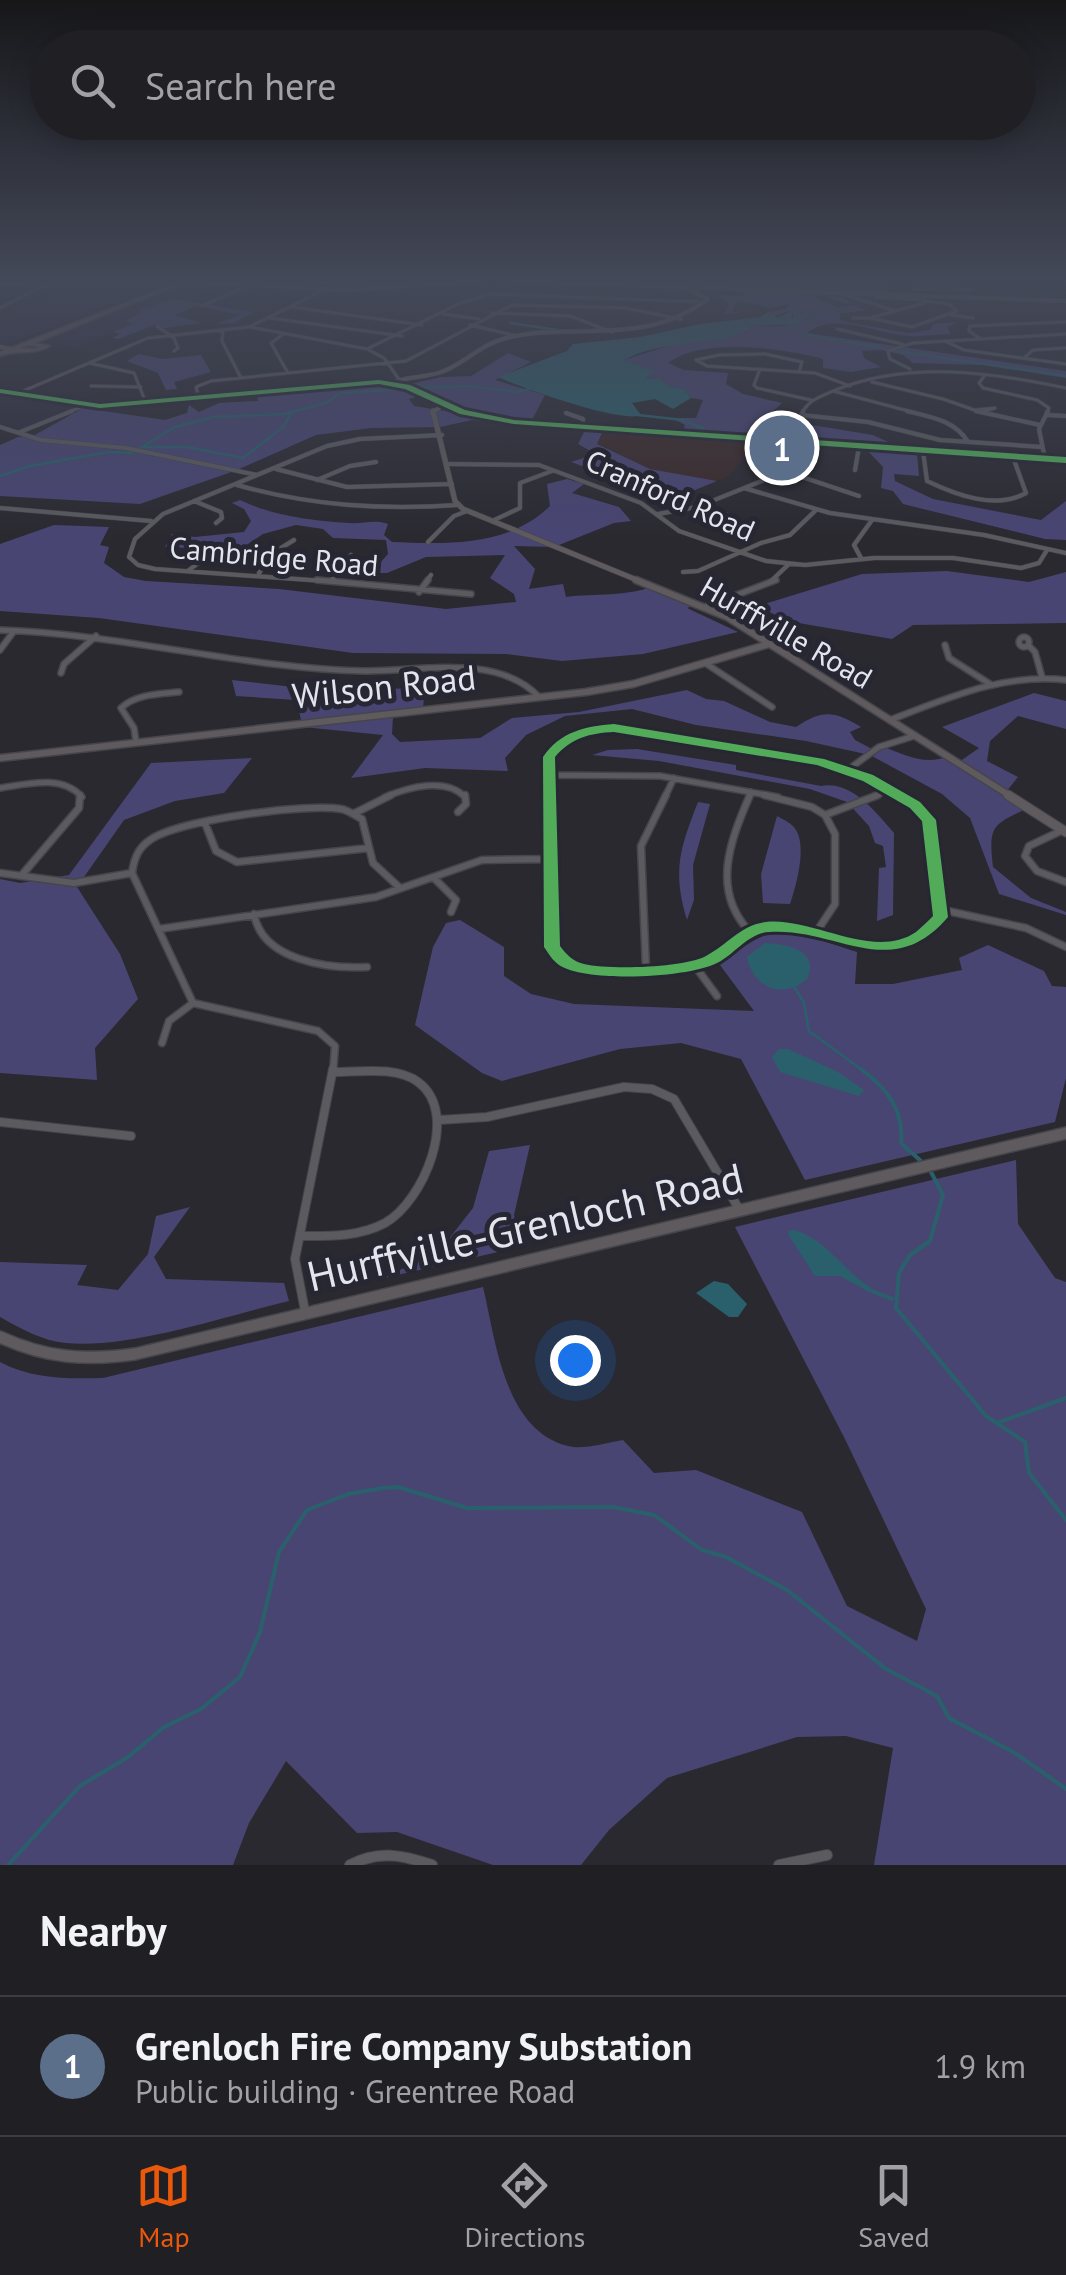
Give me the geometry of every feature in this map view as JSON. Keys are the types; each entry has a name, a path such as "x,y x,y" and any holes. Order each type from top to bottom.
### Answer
{"street":[{"path":"16,394 80,367"},
{"path":"108,367 132,372 146,403"},
{"path":"236,367 241,378"},
{"path":"285,367 288,373"},
{"path":"200,398 196,388 202,383 354,367"},
{"path":"390,367 398,378"},
{"path":"391,383 398,378 442,372 450,367"},
{"path":"721,367 822,374 852,386"},
{"path":"800,367 800,372"},
{"path":"907,367 911,370"},
{"path":"760,370 757,388 812,400 911,370 984,375 1066,388"},
{"path":"984,375 979,383 982,387 1040,401 1049,408 1040,425 1045,459"},
{"path":"870,381 977,412 1040,425"},
{"path":"0,391 84,406 358,382 391,383 442,405 491,418 1066,460"},
{"path":"91,386 105,390 140,387"},
{"path":"834,392 950,424 962,430 968,442"},
{"path":"796,442 801,416 812,400"},
{"path":"235,484 295,503 327,508 458,505 442,436 431,412 442,405"},
{"path":"18,432 84,406"},
{"path":"566,413 581,418 583,427"},
{"path":"1048,414 1066,416"},
{"path":"801,416 863,421 926,438 1042,447"},
{"path":"0,426 52,442 139,450 258,474"},
{"name":"Cambridge Road","path":"442,436 342,442 258,474 152,521 132,543 130,560 150,569 258,574 471,594"},
{"path":"855,470 859,447"},
{"path":"924,451 927,481 1003,500 1018,499 1026,493 1013,457"},
{"path":"316,481 350,466 376,462"},
{"name":"Cranford Road","path":"448,464 519,462 554,470 636,500 671,528 738,554 789,564 953,558 1020,568 1039,563 1047,550"},
{"path":"763,464 860,496"},
{"path":"274,468 356,488 452,484"},
{"path":"491,522 520,508 520,483 554,470"},
{"path":"656,514 697,507 784,472"},
{"path":"744,488 816,510 984,535 1066,553"},
{"path":"193,501 220,512 222,518 216,523"},
{"name":"Hurffville Road","path":"458,505 491,522 705,607 1064,831"},
{"path":"697,507 732,516"},
{"path":"0,508 152,521"},
{"path":"683,572 698,571 795,533 816,510"},
{"path":"428,542 454,516 467,511"},
{"path":"862,559 854,545 872,520"},
{"path":"258,574 273,553 294,540"},
{"path":"331,581 351,554"},
{"path":"189,571 204,559"},
{"path":"705,607 776,580 789,564"},
{"path":"419,592 431,575"},
{"path":"0,630 97,636 341,670 502,672 524,680 539,697"},
{"path":"0,650 15,630"},
{"path":"61,673 64,664 97,636"},
{"name":"Wilson Road","path":"0,758 633,684 768,644"},
{"path":"944,645 950,658 991,685"},
{"path":"1028,645 1034,649 1042,676"},
{"path":"705,663 772,707"},
{"path":"889,720 1017,677 1066,680"},
{"path":"136,742 134,728 122,708 124,704 138,696 179,692"},
{"path":"614,728 849,769 888,788 930,820 943,910 933,926 908,942 852,945 788,926 749,930 710,961 695,966 646,970 568,964 552,947 548,774 549,757 563,741 584,732 614,728"},
{"path":"849,769 879,747 914,736"},
{"path":"548,774 674,778 798,802 825,815 834,834 836,897 816,934"},
{"path":"646,970 641,846 674,778"},
{"path":"0,788 62,784 74,788 82,797 80,807 21,876"},
{"path":"193,1003 132,873 132,861 145,842 170,830 205,823 321,809 355,813 396,791 436,786 465,794 466,804 458,812"},
{"path":"825,815 862,804 888,788"},
{"path":"749,930 733,915 727,864 731,839 751,792"},
{"path":"355,813 362,820 377,870 400,888"},
{"path":"205,823 216,851 237,862 368,848"},
{"path":"1064,831 1029,846 1025,856 1037,871 1066,882"},
{"path":"159,929 364,900 482,860 551,858"},
{"path":"0,872 74,882 132,873"},
{"path":"434,878 456,900 451,912"},
{"path":"943,910 1026,928 1066,947"},
{"path":"254,914 256,926 275,951 347,968 367,967"},
{"path":"695,966 716,996"},
{"path":"162,1042 169,1021 193,1003 318,1031 335,1046 295,1259 305,1311"},
{"path":"301,1236 357,1234 401,1212 424,1182 439,1120 427,1088 416,1080 393,1074 333,1072"},
{"path":"439,1120 487,1117 624,1087 652,1089 674,1099 739,1210"},
{"path":"0,1122 132,1136"},
{"name":"Hurffville-Grenloch Road","path":"0,1337 35,1355 59,1360 105,1358 1066,1133"},
{"path":"350,1865 374,1854 393,1852 432,1865"},
{"path":"779,1865 827,1855"}],"shaded area":[{"path":"143,367 208,367 211,372 174,382 177,389 166,390 158,373"},
{"path":"485,367 521,367 495,380 545,395 532,420 464,409 410,384 471,376"},
{"path":"642,367 728,373 726,384 743,394 782,403 768,416 778,430 770,437 683,431 685,425 672,418 696,418 703,400 691,398 684,389 668,386 661,379 645,378 655,372"},
{"path":"823,367 881,367 851,372"},
{"path":"997,367 1066,371 1066,378"},
{"path":"371,384 400,389 416,397 409,399 414,406 545,427 472,420 440,427 371,428 316,435 237,470 140,504 0,496 0,445 33,436 83,408 165,420 187,413 189,405 199,412 219,403 258,401 257,395"},
{"path":"0,393 76,407 24,430 0,425"},
{"path":"806,424 873,435 897,446 805,439 809,434"},
{"path":"585,430 603,431 597,444 650,469 717,481 673,499 571,462 596,454 578,444"},
{"path":"603,430 757,441 729,476 717,481 650,469 596,443"},
{"path":"867,450 917,453 919,476 894,474 895,481 933,499 1041,520 1066,501 1066,540 1045,539 903,504 893,491 881,488 883,467"},
{"path":"567,479 584,484 572,493 619,507 631,521 614,523 554,547 514,546 535,569 529,589 563,584 566,597 654,586 698,604 687,608 738,632 643,654 562,661 506,654 353,653 99,618 0,611 0,544 54,525 109,527 100,545 109,547 104,563 124,577 146,581 279,589 446,609 516,602 514,594 490,578 505,555 426,557 387,573 371,573 388,554 386,540 333,538 323,529 296,525 263,534 242,548 192,542 189,548 165,547 172,534 195,537 244,532 251,521 244,509 232,503 240,500 307,519 388,524 384,535 392,542 476,540 515,529 533,519 550,506 547,484"},
{"path":"947,571 1029,582 1066,572 1066,623 913,625 892,639 787,621 758,606 862,574"},
{"path":"232,680 293,687 425,689 423,707 393,717 392,734 400,742 480,738 512,718 579,712 687,690 706,699 724,701 770,722 796,727 814,717 836,715 861,727 850,732 855,740 874,750 882,746 915,758 949,756 959,762 979,748 942,727 1034,693 1066,701 1066,729 1018,716 990,741 987,761 1018,777 1006,792 1030,807 996,828 991,842 993,867 1031,898 1066,915 999,894 970,818 942,794 870,755 696,725 632,709 565,716 526,735 505,758 508,771 425,768 351,778 383,735 303,727 296,700 236,696"},
{"path":"637,749 736,765 736,770 832,785 853,793 894,833 893,915 877,921 879,868 886,867 883,846 875,843 869,826 847,802 810,789 659,761 592,755"},
{"path":"252,758 224,793 175,801 124,820 77,887 120,954 138,999 95,1048 97,1080 0,1073 0,879 20,883 69,875 151,763"},
{"path":"698,802 710,804 693,865 694,900 687,920 680,887 680,860"},
{"path":"777,816 794,828 801,847 790,904 763,903 761,874"},
{"path":"460,920 504,947 504,976 531,994 574,1004 754,1011 720,965 771,933 799,934 857,952 855,984 893,984 962,970 959,958 988,945 1044,971 1052,986 1066,987 1066,1078 1055,1122 805,1180 741,1059 681,1043 620,1049 502,1081 482,1073 415,1025 433,947 446,923"},
{"path":"530,1145 514,1215 520,1247 384,1278 440,1250 473,1208 489,1151"},
{"path":"1016,1160 1018,1224 1055,1278 1066,1282 1066,1865 874,1865 893,1748 846,1736 797,1737 667,1778 609,1830 581,1865 493,1865 397,1832 357,1833 286,1761 249,1823 233,1865 0,1865 0,1362 37,1375 103,1378 483,1287 506,1381 516,1403 547,1437 574,1447 623,1440 654,1473 696,1470 802,1512 847,1606 917,1641 926,1609 845,1439 735,1227"},
{"path":"190,1207 154,1257 166,1279 284,1283 289,1301 148,1336 91,1344 48,1340 0,1317 0,1262 87,1265 77,1285 118,1290 148,1254 156,1216"}],"water":[{"path":"524,367 643,367 656,372 645,378 661,379 668,386 684,389 691,398 673,409 655,399 632,403 641,415 631,416 594,410 498,377"},
{"path":"765,943 791,947 805,955 810,969 807,979 788,989 770,988 762,983 747,957"},
{"path":"779,1049 788,1049 838,1072 864,1090 859,1096 780,1072 772,1057"},
{"path":"794,1230 826,1248 870,1287 866,1290 840,1276 815,1276 789,1236 788,1231"},
{"path":"714,1281 728,1284 747,1304 738,1317 729,1317 696,1293"}],"waterway":[{"path":"1005,367 1066,376"},
{"path":"415,388 468,386 518,392 532,388"},
{"path":"0,476 30,466 109,452 132,453 175,427 214,417 284,414 326,403 341,393 405,389"},
{"path":"144,447 187,447 243,458 283,427 291,414"},
{"path":"638,415 683,420 704,429"},
{"path":"795,988 804,1003 809,1031 862,1070"},
{"path":"862,1070 865,1072"},
{"path":"862,1070 892,1101 900,1120 901,1143 922,1162"},
{"path":"931,1172 943,1195 930,1241 910,1255 899,1273 896,1308 986,1416 1025,1442 1029,1473 1066,1520"},
{"path":"867,1289 892,1299"},
{"path":"997,1423 1066,1398"},
{"path":"8,1865 80,1786 128,1757 164,1727 201,1709 240,1677 260,1632 279,1552 307,1510 348,1494 383,1488 398,1487 467,1508 613,1507 654,1515 702,1550 726,1557 787,1590 886,1669 937,1696 949,1718 1015,1753 1066,1789"}],"cycle path":[{"path":"0,391 100,406 379,382 407,387 463,412 514,422 1066,460"},
{"path":"614,728 819,762 868,778 915,805 929,820 941,917 921,936 900,945 878,946 788,927 766,927 749,932 722,953 693,967 646,971 583,969 563,961 552,947 549,757 561,743 577,734 614,728"}],"place":[{"name":"Grenloch Fire Company Substation","path":"782,448"}]}
